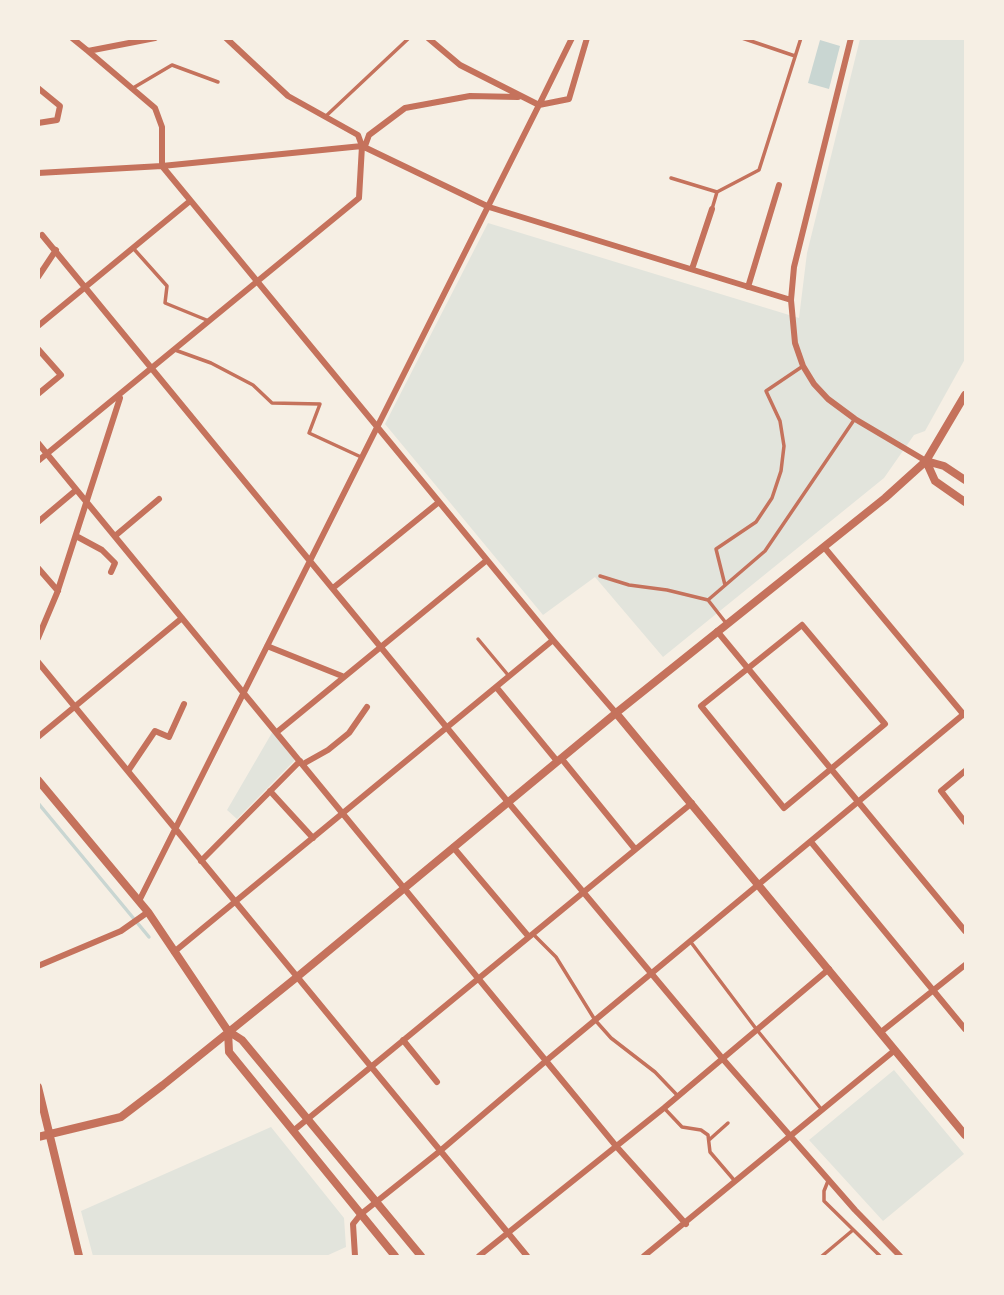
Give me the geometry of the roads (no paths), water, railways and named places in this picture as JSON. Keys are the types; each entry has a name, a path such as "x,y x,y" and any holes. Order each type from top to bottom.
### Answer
{"street":[{"path":"72,38 155,108 162,127 162,166 965,1135"},
{"path":"88,51 155,38"},
{"path":"226,38 288,96 358,135 363,146"},
{"path":"428,38 460,65 539,105 569,99 587,38"},
{"path":"139,901 572,38"},
{"path":"851,38 794,267 791,300 795,342 803,366 814,384 828,399 855,419 926,461 944,466 965,480"},
{"path":"38,88 60,106 57,120 38,123"},
{"path":"38,461 121,396 359,198 363,146 369,135 405,108 470,96 520,97"},
{"path":"38,173 162,166 363,146 489,207 791,300"},
{"path":"748,286 779,185"},
{"path":"38,326 190,201"},
{"path":"692,269 712,209"},
{"path":"42,235 722,1058 789,1137 900,1256"},
{"path":"38,277 56,250"},
{"path":"38,349 61,375 38,394"},
{"path":"38,1137 121,1117 297,977 926,461 965,395"},
{"path":"38,638 58,591 121,396"},
{"path":"38,443 616,1146 686,1224"},
{"path":"926,461 935,481 965,502"},
{"path":"38,522 76,490"},
{"path":"115,536 159,499"},
{"path":"333,588 439,502"},
{"path":"76,536 109,556 115,563 111,572"},
{"path":"355,1256 353,1224 361,1214 965,714 824,547"},
{"path":"277,732 486,560"},
{"path":"38,568 58,591"},
{"path":"38,737 182,618"},
{"path":"802,625 885,724 784,808 701,706 748,668 802,625"},
{"path":"717,631 965,931"},
{"path":"174,952 553,640"},
{"path":"267,646 342,676"},
{"path":"38,662 527,1256"},
{"path":"496,688 635,849"},
{"path":"128,771 155,731 169,737 184,704"},
{"path":"201,861 302,762 328,750 349,733 367,707"},
{"path":"965,771 940,791 965,822"},
{"path":"38,780 148,912 228,1031 242,1040 421,1256"},
{"path":"270,791 313,838"},
{"path":"293,1131 692,803"},
{"path":"811,842 965,1029"},
{"path":"453,847 531,935"},
{"path":"38,965 121,931 148,912"},
{"path":"881,1032 965,965"},
{"path":"480,1256 664,1108 829,970"},
{"path":"228,1031 229,1052 396,1256"},
{"path":"403,1040 437,1082"},
{"path":"644,1256 895,1050"},
{"path":"38,1087 79,1256"}],"lane":[{"path":"324,118 409,38"},
{"path":"741,38 795,56"},
{"path":"671,178 717,192 759,170 801,38"},
{"path":"133,88 172,65 218,82"},
{"path":"712,209 717,192"},
{"path":"133,248 167,286 165,303 209,321"},
{"path":"175,350 211,363 253,385 272,403 320,404 309,433 363,458"},
{"path":"725,585 716,549 756,522 772,498 780,471 784,446 780,421 766,391 803,366"},
{"path":"708,600 765,551 855,419"},
{"path":"600,576 629,585 667,590 708,600 727,624"},
{"path":"478,639 509,677"},
{"path":"531,935 556,957 595,1020 611,1038 655,1072 677,1095"},
{"path":"690,941 822,1110"},
{"path":"664,1108 682,1127 701,1130 708,1135 710,1152 735,1182"},
{"path":"709,1140 728,1123"},
{"path":"828,1180 824,1201 880,1256"},
{"path":"822,1256 853,1230"}],"waterway":[{"path":"38,803 149,937"}]}
